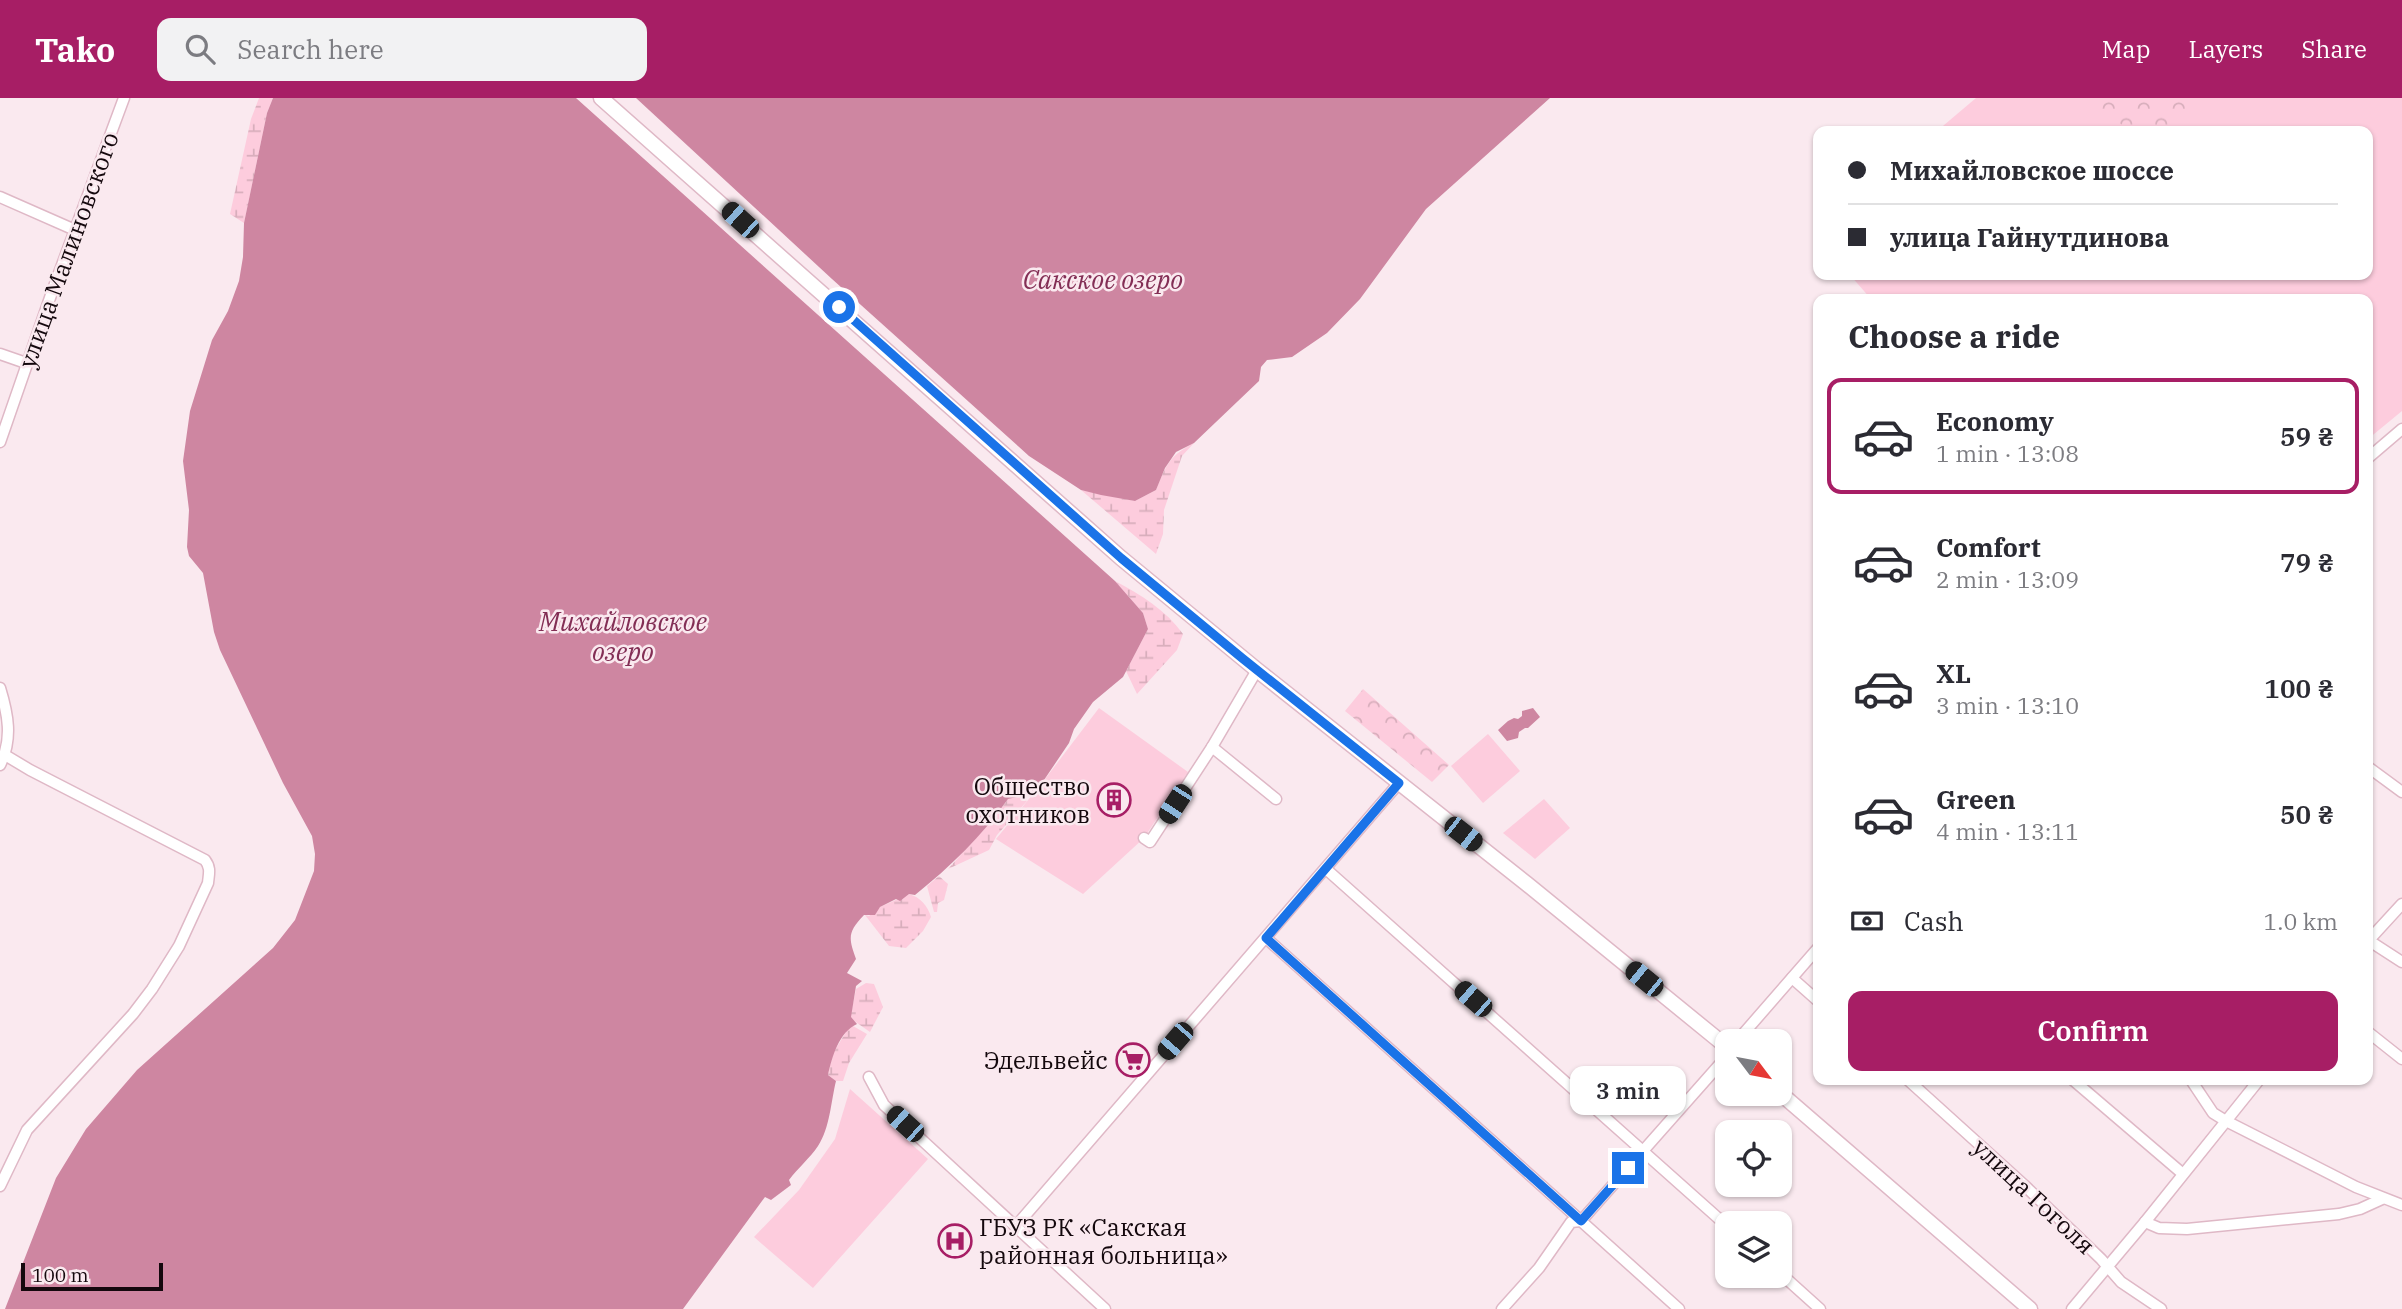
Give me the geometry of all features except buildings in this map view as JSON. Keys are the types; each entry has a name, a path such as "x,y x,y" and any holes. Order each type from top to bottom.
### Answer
{"main road":[{"path":"601,98 1121,558 1715,1037"},
{"path":"1792,1103 2030,1309"}],"street":[{"name":"улица Малиновского","path":"0,442 26,363 124,98"},
{"path":"0,197 75,230"},
{"path":"0,354 26,363"},
{"path":"2373,454 2402,429"},
{"path":"1144,838 1150,842 1212,747 1257,670"},
{"path":"0,688 9,727 3,760 30,770 205,860 210,873 179,946 152,989 133,1014 27,1130 0,1186"},
{"path":"1212,747 1276,799"},
{"path":"2373,772 2402,792"},
{"path":"1016,1226 1399,783"},
{"path":"1326,869 1715,1215"},
{"path":"2373,936 2402,904"},
{"path":"1266,938 1679,1309"},
{"path":"2373,944 2402,962"},
{"path":"1747,1029 1813,954"},
{"path":"1792,978 1813,997"},
{"path":"2373,1036 2402,1059"},
{"path":"1502,1309 1539,1268 1571,1222 1581,1221 1715,1070"},
{"path":"869,1077 884,1105 1105,1309"},
{"name":"улица Гоголя","path":"1914,1085 2024,1185 2122,1282 2161,1309"},
{"path":"2079,1085 2183,1174"},
{"path":"2194,1085 2213,1113 2226,1121 2382,1199 2402,1205"},
{"path":"2072,1309 2146,1222 2255,1085"},
{"path":"2146,1222 2160,1228 2187,1229 2339,1214 2360,1209 2382,1199"},
{"path":"1792,1284 1820,1309"}],"green space":[{"path":"259,98 273,98 267,113 244,223 230,214 251,119"},
{"path":"1976,98 2402,98 2402,411 2373,435 2373,294 1867,294 1854,280 2373,280 2373,126 1943,126"},
{"path":"2087,98 2207,98 2177,126 2123,126"},
{"path":"1194,443 1182,456 1164,510 1163,534 1156,554 1081,490 1135,501 1156,490 1170,462 1179,452"},
{"path":"1115,581 1152,604 1183,634 1177,650 1137,694 1126,671 1148,629 1143,613"},
{"path":"1363,689 1449,765 1432,782 1345,711"},
{"path":"1099,708 1188,772 1144,838 1083,894 996,839"},
{"path":"1488,734 1520,771 1483,803 1451,766"},
{"path":"1020,796 1027,801 997,835 989,850 948,869 1008,799"},
{"path":"1544,799 1570,828 1535,859 1503,833"},
{"path":"939,876 948,884 944,900 938,903 937,912 934,912 927,886"},
{"path":"909,894 923,902 931,917 923,931 906,948 889,946 865,915 869,916 880,907"},
{"path":"866,983 874,984 883,1007 870,1032 850,1018 856,989"},
{"path":"853,1026 867,1034 849,1063 843,1081 836,1081 828,1075 832,1055 849,1027"},
{"path":"850,1089 928,1159 813,1288 754,1237 799,1190 835,1139"}],"water":[{"name":"Михайловское озеро","path":"273,98 576,98 1115,581 1143,613 1148,629 1123,677 1093,702 1042,783 1030,794 1008,799 965,850 915,895 909,894 900,901 896,899 880,907 875,915 864,915 855,926 851,940 856,959 847,973 862,981 856,986 851,1017 857,1024 845,1033 832,1061 828,1075 836,1081 822,1139 789,1180 791,1185 771,1200 765,1197 683,1309 5,1309 56,1178 86,1129 137,1070 273,948 295,920 314,871 312,836 283,783 220,650 203,573 189,556 187,547 189,510 183,461 190,411 212,340 228,311 239,281 244,223 267,113"},
{"name":"Сакское озеро","path":"636,98 1550,98 1426,209 1360,299 1327,333 1292,357 1267,360 1261,367 1259,381 1194,443 1176,452 1165,468 1156,490 1135,501 1081,490 1029,456"},
{"path":"1533,708 1540,717 1519,732 1518,738 1507,741 1498,730 1508,721 1522,716 1522,711"}],"place":[{"name":"Общество охотников","path":"1114,800"},
{"name":"Эдельвейс","path":"1133,1060"},
{"name":"ГБУЗ РК «Сакская районная больница»","path":"955,1241"}],"route":[{"path":"839,307 1121,558 1399,783 1266,938 1581,1221 1628,1168"}]}
